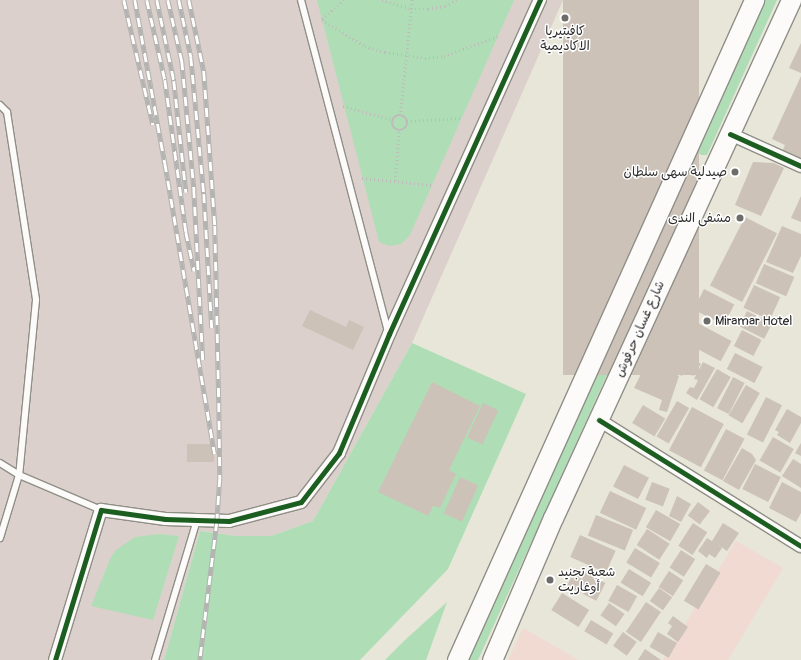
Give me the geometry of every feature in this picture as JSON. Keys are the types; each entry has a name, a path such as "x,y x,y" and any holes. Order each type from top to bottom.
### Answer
{"main road":[{"path":"457,660 754,0"},
{"name":"شارع غسان حرفوش","path":"492,660 553,518 791,0"},
{"path":"682,160 711,172"}],"street":[{"path":"55,660 101,510 166,519 229,521 301,502 339,453 389,334 540,0"},
{"path":"730,134 801,166"},
{"path":"598,420 801,546"}],"lane":[{"path":"301,0 389,334"},
{"path":"0,105 7,112 36,300 19,475 0,538"},
{"path":"0,463 19,475 101,510"},
{"path":"155,660 197,520"}],"path":[{"path":"344,0 322,20 365,46 406,56 425,58 444,56 498,36"},
{"path":"382,0 411,9 428,10 445,6 456,0"},
{"path":"400,116 412,0"},
{"path":"343,106 393,120"},
{"path":"399,131 393,127 393,120 397,116 400,116 404,117 407,121"},
{"path":"407,121 462,118"},
{"path":"399,131 406,128 407,121"},
{"path":"395,181 399,131"},
{"path":"362,178 432,185"}],"shaded area":[{"path":"0,0 563,0 412,343 313,521 271,536 236,536 200,531 164,660 0,660"},
{"path":"736,541 783,568 728,660 663,660"},
{"path":"523,628 579,660 508,660"}],"green space":[{"path":"317,0 514,0 410,235 401,244 389,246 379,242"},
{"path":"763,0 777,0 707,155 701,155 695,150"},
{"path":"686,176 693,180 693,185 478,660 464,660 683,178"},
{"path":"412,343 526,394 448,569 360,660 164,660 200,531 236,536 271,536 313,521"},
{"path":"159,534 179,536 153,620 91,606 111,557 116,550 135,537"},
{"path":"447,602 426,660 385,660 405,640"}],"building":[{"path":"563,0 699,0 699,375 563,375"},
{"path":"801,43 801,73 789,68"},
{"path":"801,76 801,162 781,154 785,145 772,139"},
{"path":"753,162 774,163 784,168 761,216 735,205"},
{"path":"801,196 801,222 791,218"},
{"path":"745,217 777,233 742,302 710,286"},
{"path":"782,226 801,234 801,256 793,273 766,262"},
{"path":"764,264 794,277 786,296 756,283"},
{"path":"754,285 780,297 770,320 743,308"},
{"path":"704,289 734,304 724,325 694,309"},
{"path":"310,310 346,327 349,320 364,327 353,350 302,326"},
{"path":"747,311 772,324 764,339 739,326"},
{"path":"690,319 731,341 721,361 679,339"},
{"path":"742,330 762,340 753,356 734,346"},
{"path":"680,351 701,364 693,376 685,371 682,376 668,368"},
{"path":"735,353 763,367 754,383 727,369"},
{"path":"648,360 679,376 667,412 659,410 662,400 634,388"},
{"path":"703,362 715,368 697,400 686,393 690,387 694,388 698,380 694,379"},
{"path":"717,369 731,377 713,407 700,399"},
{"path":"733,377 745,383 729,414 717,408"},
{"path":"432,382 480,406 449,470 456,474 440,508 433,506 428,516 378,492"},
{"path":"746,385 760,393 742,423 728,415"},
{"path":"766,397 782,405 763,443 747,434"},
{"path":"677,401 689,408 669,444 656,437"},
{"path":"483,403 498,410 482,445 467,437"},
{"path":"643,405 665,418 654,436 632,423"},
{"path":"692,407 724,424 701,467 669,450"},
{"path":"787,409 801,417 801,423 790,443 777,435 779,432 775,430"},
{"path":"726,429 745,439 722,480 704,470"},
{"path":"773,437 794,449 780,472 760,460"},
{"path":"801,443 801,456 795,453"},
{"path":"187,444 214,444 214,462 187,462"},
{"path":"742,448 752,454 756,460 739,490 723,481"},
{"path":"793,459 801,464 801,488 782,476"},
{"path":"755,464 781,477 768,502 742,489"},
{"path":"624,465 649,478 638,499 613,486"},
{"path":"460,477 478,485 462,522 444,514"},
{"path":"652,482 670,489 663,507 645,500"},
{"path":"782,482 801,492 801,513 796,522 769,508"},
{"path":"610,491 646,508 636,530 600,513"},
{"path":"677,496 691,504 681,522 669,516"},
{"path":"698,502 710,511 700,525 688,516"},
{"path":"656,510 680,524 670,541 646,527"},
{"path":"596,515 633,530 625,550 588,535"},
{"path":"693,523 707,532 693,555 678,546"},
{"path":"723,523 739,533 727,551 717,544 722,548 715,558 709,554 707,558 698,551 707,538 712,541"},
{"path":"647,529 670,544 659,560 637,545"},
{"path":"580,535 616,551 606,573 570,557"},
{"path":"635,548 660,563 651,578 626,563"},
{"path":"681,550 695,559 684,577 670,568"},
{"path":"706,564 721,573 698,610 684,601"},
{"path":"576,568 605,583 596,601 567,586"},
{"path":"629,569 651,583 643,596 621,583"},
{"path":"669,571 683,580 673,596 659,587"},
{"path":"617,585 637,596 628,612 608,601"},
{"path":"659,588 672,597 663,610 650,601"},
{"path":"562,593 589,610 579,627 551,610"},
{"path":"646,602 661,612 641,642 626,632"},
{"path":"609,603 625,614 616,626 600,615"},
{"path":"673,616 688,627 678,642 667,634 672,626 668,623"},
{"path":"591,620 613,633 607,645 584,631"},
{"path":"623,632 637,642 627,656 613,646"},
{"path":"658,632 677,643 669,658 650,647"},
{"path":"645,649 661,660 638,660"}],"railway":[{"path":"124,0 153,125"},
{"path":"135,0 165,163 215,454"},
{"path":"147,0 165,80 186,232 194,271"},
{"path":"157,0 174,81 186,192"},
{"path":"168,0 182,61 194,189 203,360"},
{"path":"179,0 191,57 204,194 212,328"},
{"path":"189,0 204,72 215,226 219,403 220,478 217,522 200,660"}],"cycle path":[{"path":"55,660 101,510 165,519 229,521 301,502 339,453 389,334 540,0"},
{"path":"730,134 801,166"},
{"path":"599,420 801,546"}],"place":[{"name":"كافيتيريا الاكاديمية","path":"565,18"},
{"name":"صيدلية سهى سلطان","path":"735,172"},
{"name":"مشفى الندى","path":"740,218"},
{"name":"Miramar Hotel","path":"707,321"},
{"name":"شعبة تجنيد أوغاريت","path":"550,580"}]}
